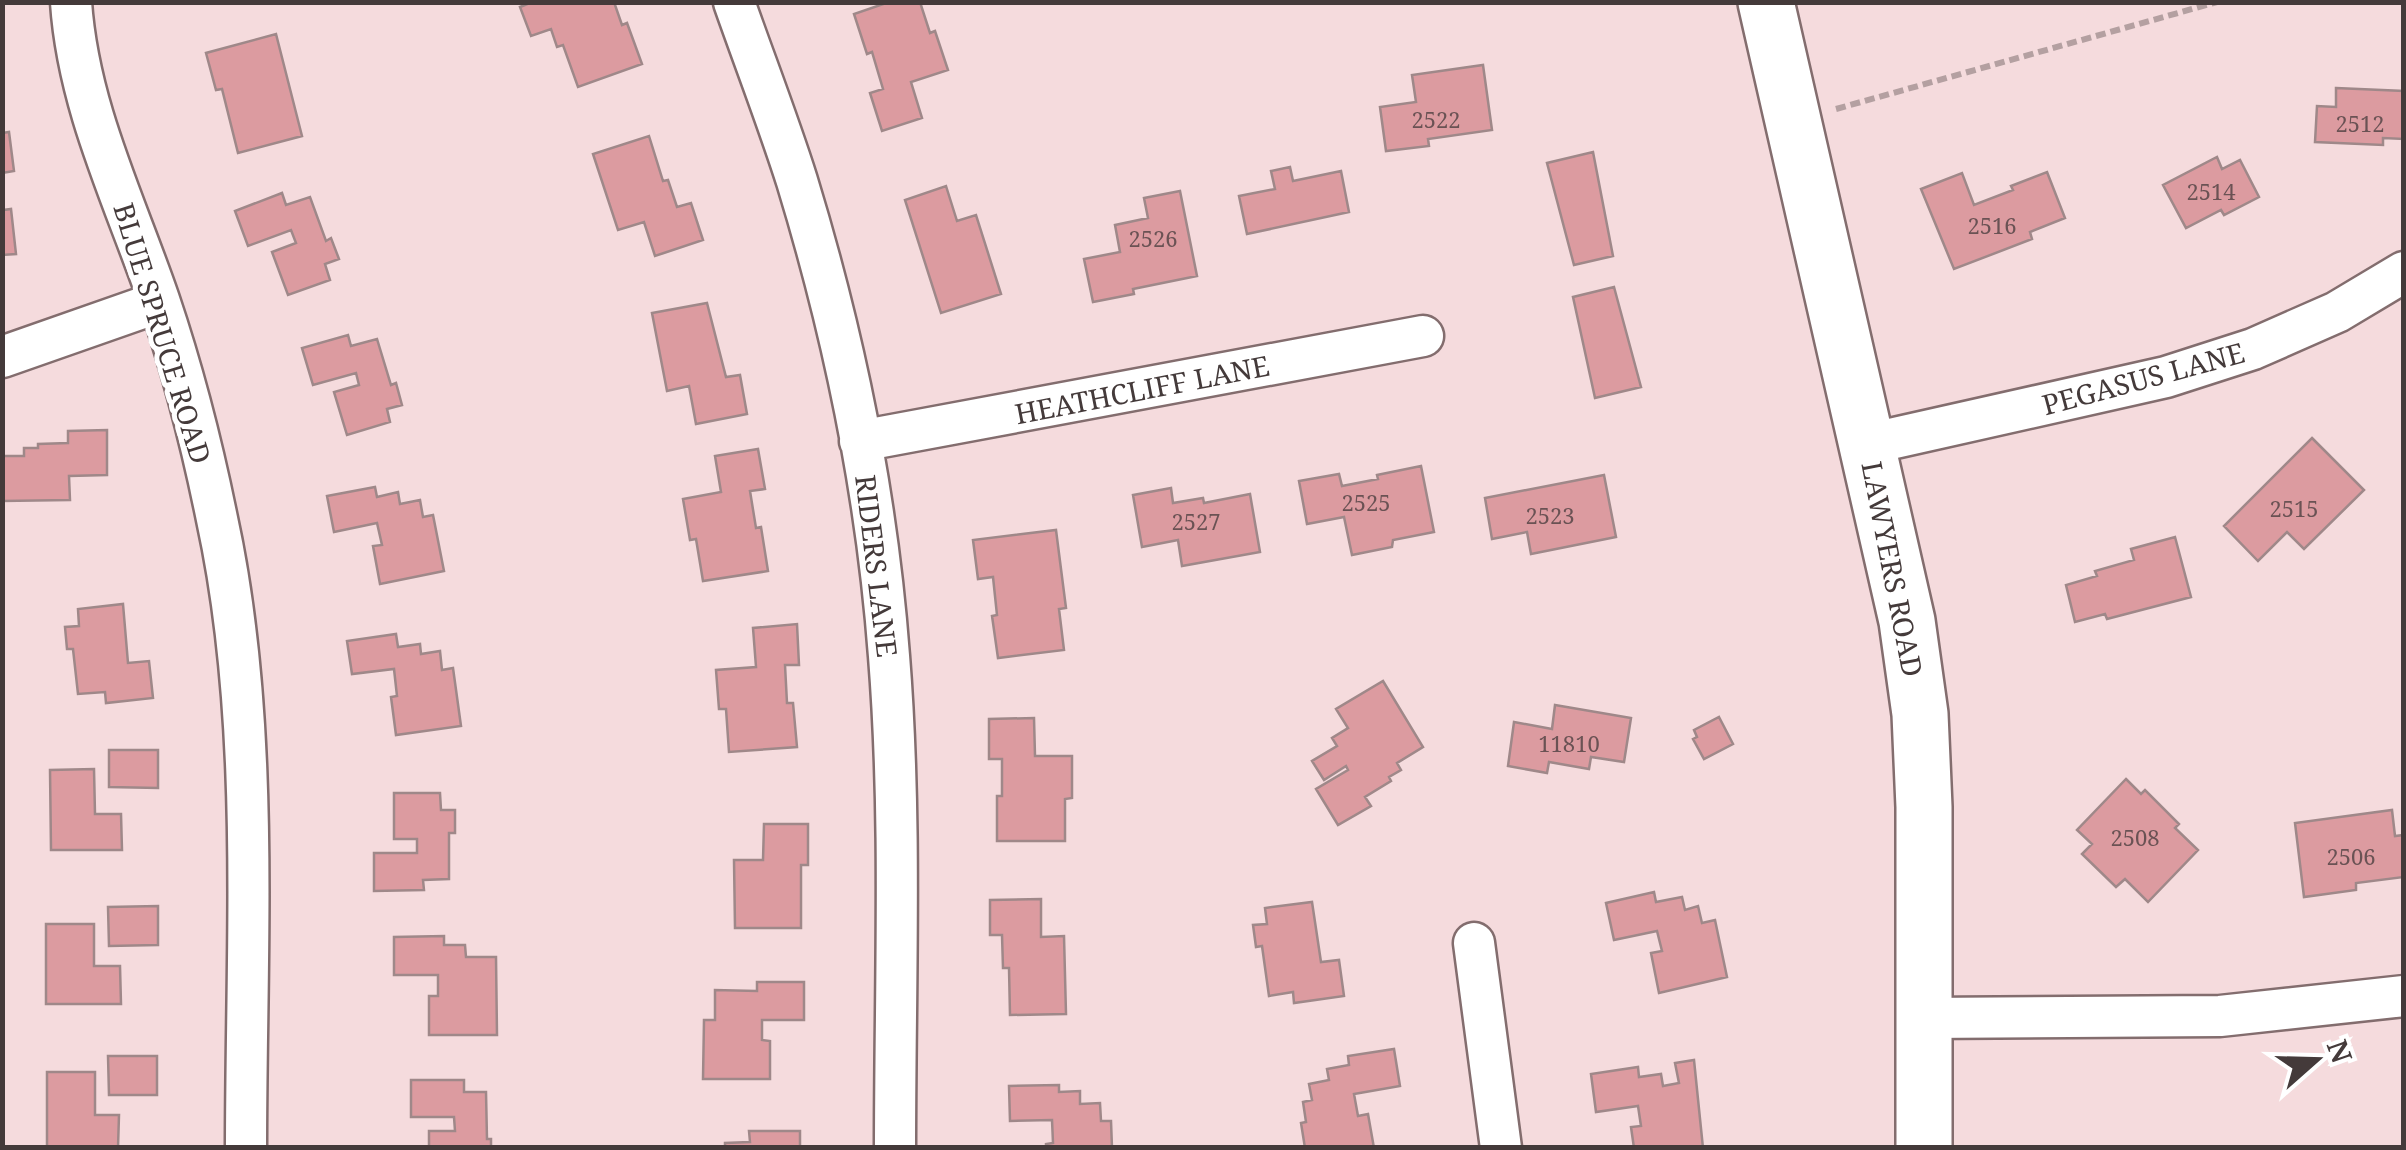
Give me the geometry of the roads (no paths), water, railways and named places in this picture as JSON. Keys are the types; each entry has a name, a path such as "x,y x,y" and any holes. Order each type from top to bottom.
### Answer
{"main road":[{"name":"LAWYERS ROAD","path":"1766,2 1907,620 1920,714 1924,807 1924,1148"}],"street":[{"name":"BLUE SPRUCE ROAD","path":"71,2 74,47 87,102 159,302 193,411 236,640 246,751 246,1148"},
{"name":"RIDERS LANE","path":"734,2 797,180 842,344 860,441 889,654 895,796 895,1148"},
{"name":"PEGASUS LANE","path":"1868,444 2184,372 2253,349 2337,312 2404,272"},
{"path":"2,357 159,302"},
{"name":"HEATHCLIFF LANE","path":"860,441 1423,336"},
{"path":"1474,943 1501,1148"},
{"path":"1924,1018 2220,1016 2404,996"}]}
